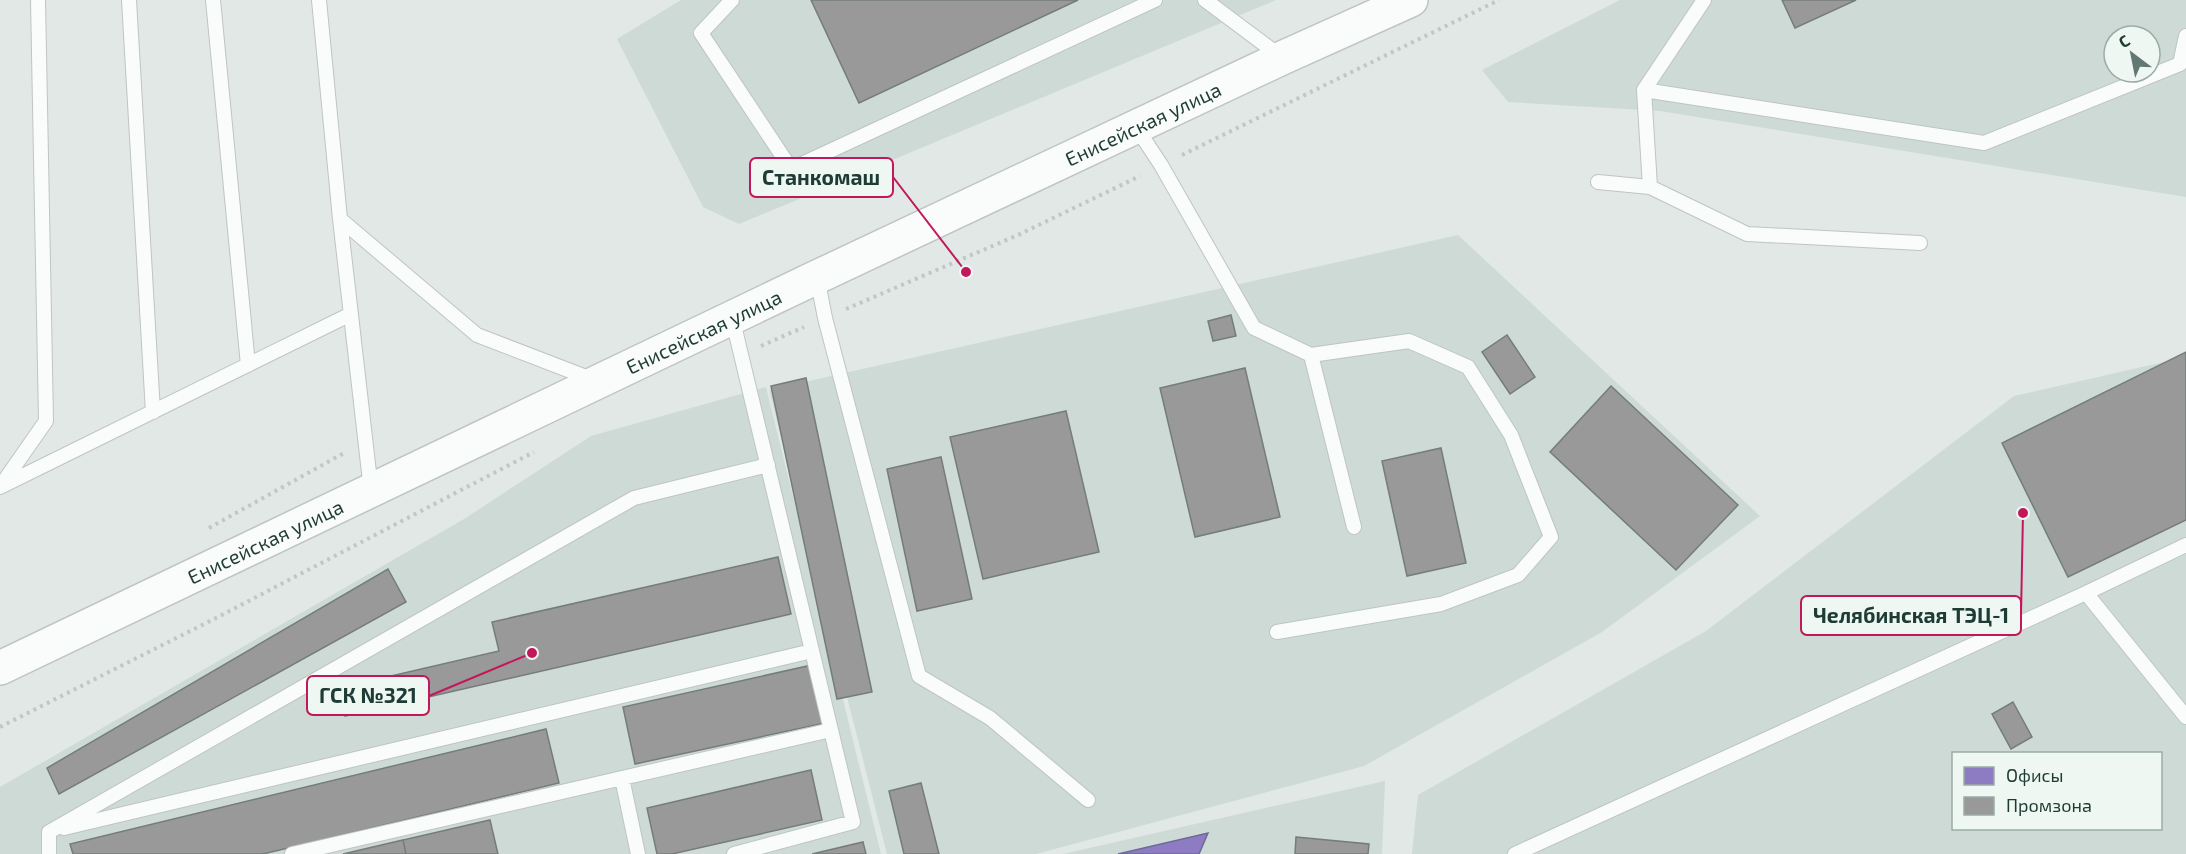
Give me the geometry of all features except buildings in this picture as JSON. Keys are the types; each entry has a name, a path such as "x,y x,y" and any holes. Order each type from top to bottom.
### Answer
{"street":[{"name":"Енисейская улица","path":"0,668 732,317 1282,58 1411,0"}],"lane":[{"path":"0,487 46,421 38,0"},
{"path":"129,0 153,412"},
{"path":"213,0 248,365"},
{"path":"319,0 340,219 371,490"},
{"path":"732,0 701,33 791,169 1155,0"},
{"path":"1205,0 1282,58"},
{"path":"1650,187 1644,90 1704,0"},
{"path":"1644,90 1984,143 2180,64 2186,36"},
{"path":"1136,127 1161,165 1254,328 1311,355 1409,342 1468,367 1511,435 1551,537 1518,575 1441,604 1276,632"},
{"path":"1598,182 1650,187 1747,234 1920,243"},
{"path":"340,219 477,335 599,381"},
{"path":"817,277 825,318 919,676 990,718 1088,800"},
{"path":"0,487 351,314"},
{"path":"732,317 852,822 734,854"},
{"path":"1311,355 1354,527"},
{"path":"49,831 634,498 768,465"},
{"path":"1515,854 2186,545"},
{"path":"2086,593 2186,717"},
{"path":"49,831 812,651"},
{"path":"292,854 831,730"},
{"path":"622,778 638,854"},
{"path":"49,831 49,854"}],"shaded area":[{"path":"681,0 1276,0 739,224 703,207 617,39"},
{"path":"1620,0 2186,0 2186,197 1660,111 1508,102 1482,70"},
{"path":"1458,235 1760,516 1602,632 1364,766 1036,854 887,854 769,390"},
{"path":"2186,357 2186,854 1412,854 1418,795 1706,631 2014,396"},
{"path":"766,387 881,854 0,854 0,787 464,519 591,436"},
{"path":"1385,781 1382,854 1063,854"}],"place":[{"name":"Станкомаш","path":"966,272"},
{"name":"Челябинская ТЭЦ-1","path":"2023,513"},
{"name":"ГСК №321","path":"532,653"}]}
